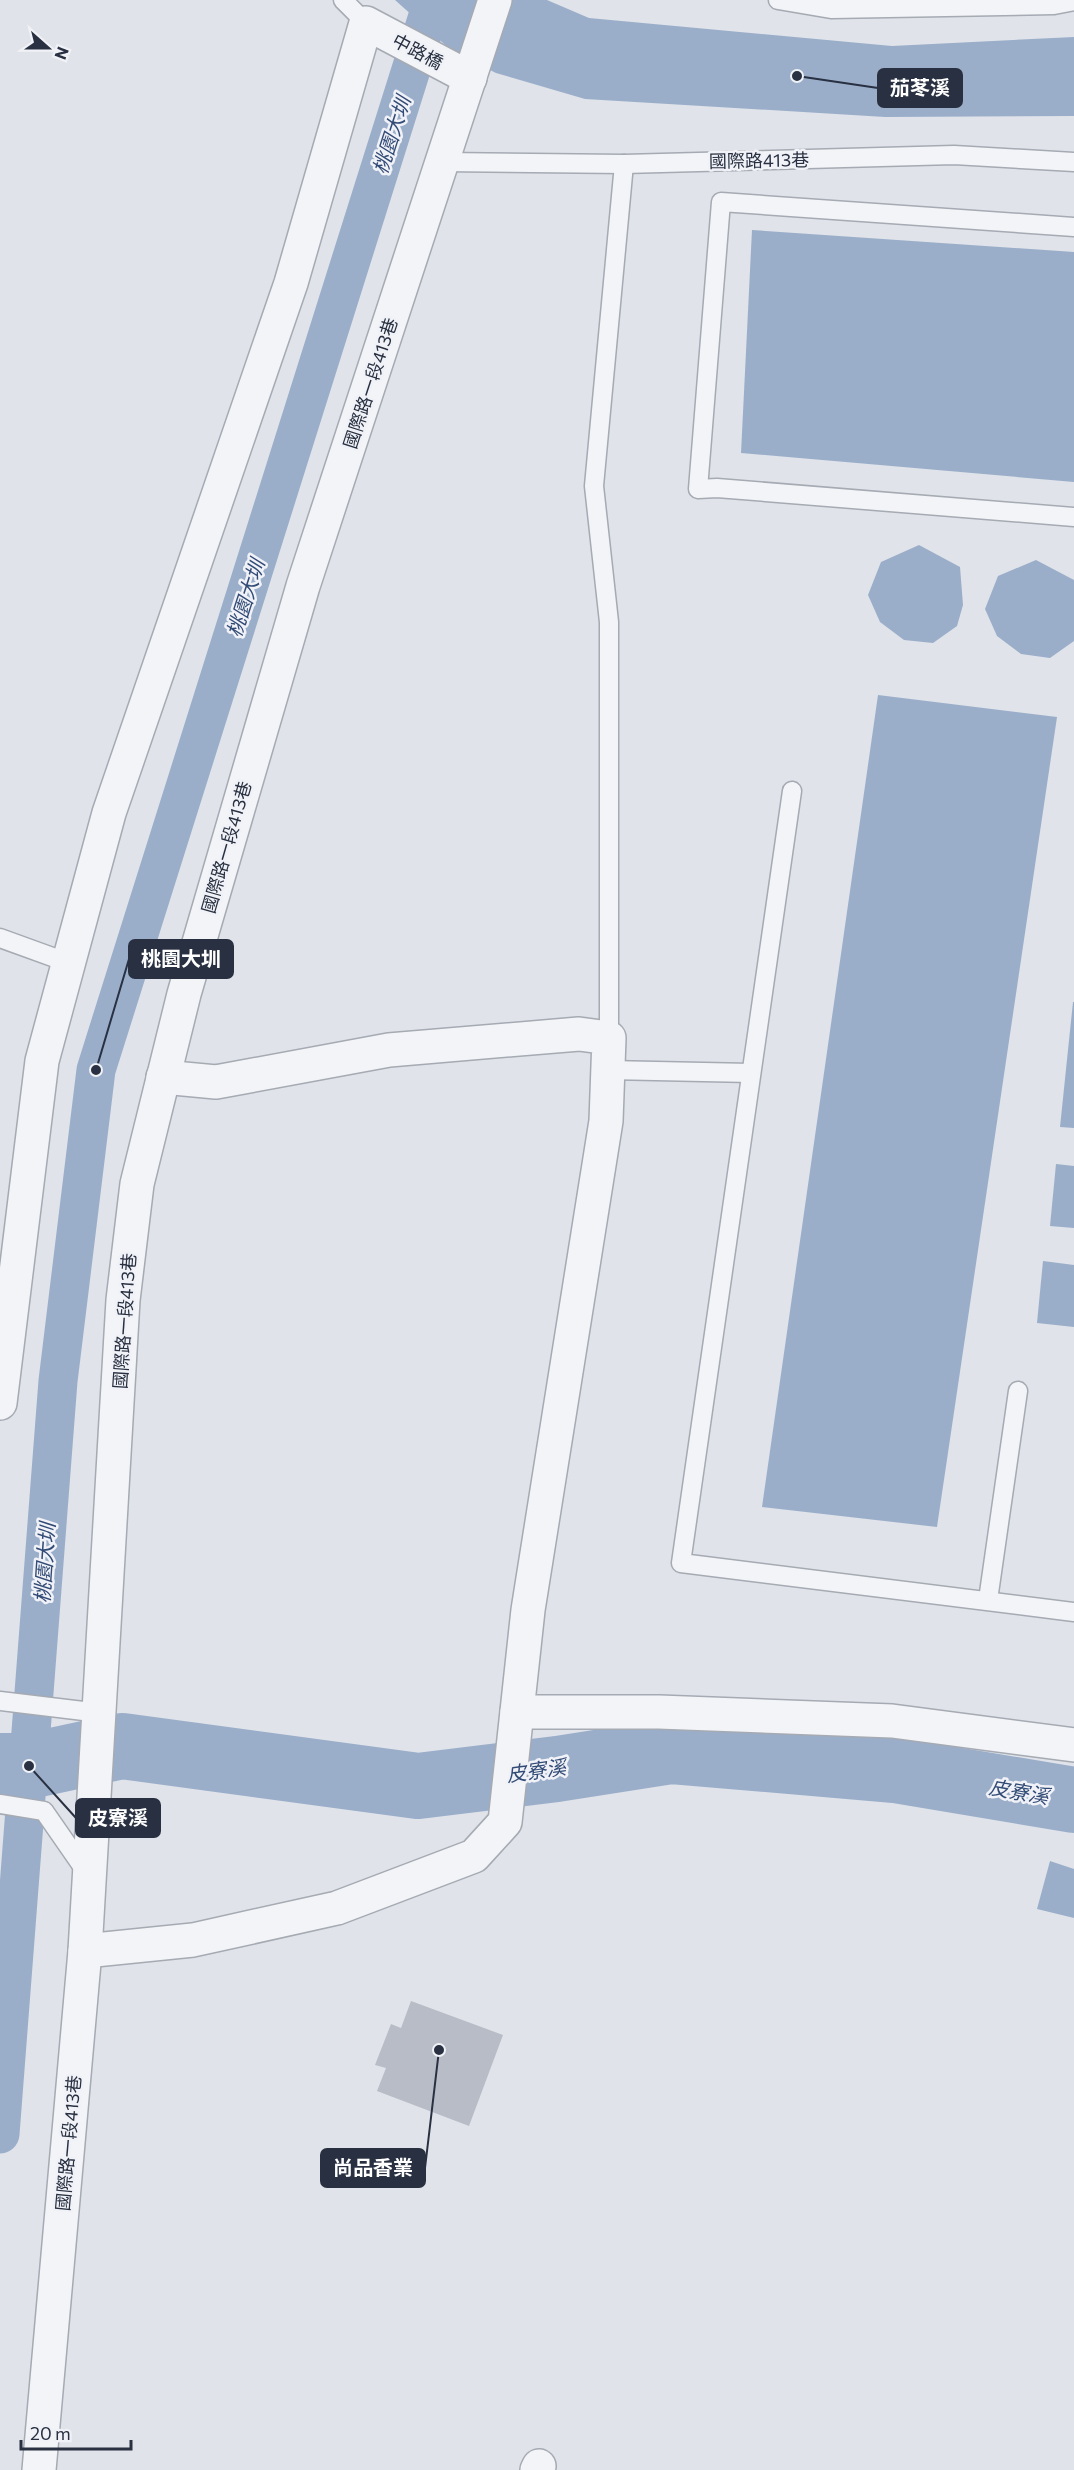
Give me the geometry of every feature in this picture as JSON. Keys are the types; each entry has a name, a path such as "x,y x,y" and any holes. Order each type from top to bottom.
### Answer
{"street":[{"path":"470,78 495,0"},
{"name":"中路橋","path":"366,23 470,78"},
{"path":"0,1403 42,1061 109,813 291,284 366,23"},
{"name":"國際路一段413巷","path":"39,2470 85,1951 123,1300 137,1184 184,994 299,598 470,78"},
{"path":"85,1951 193,1940 337,1908 474,1856 505,1822 528,1610 606,1121 609,1054 579,1034 389,1050 216,1082 163,1077"},
{"path":"516,1722 659,1712 892,1721 1074,1745"}],"lane":[{"path":"343,0 366,23"},
{"path":"778,0 831,9 1054,4 1074,1"},
{"name":"國際路413巷","path":"443,162 624,164 954,155 1074,162"},
{"path":"624,164 594,486 609,622 609,1054 751,1073"},
{"path":"1074,227 721,202 698,489 717,488 1074,516"},
{"path":"792,791 681,1563 1074,1612"},
{"path":"0,938 69,963"},
{"path":"988,1600 1018,1391"},
{"path":"0,1701 100,1713"},
{"path":"0,1804 44,1811 90,1877"}],"water":[{"path":"395,0 547,0 589,18 892,46 1074,37 1074,116 885,117 585,99 496,73 452,51"},
{"path":"752,230 1074,252 1074,482 741,453"},
{"path":"919,545 960,567 963,605 957,626 933,643 904,640 880,622 868,595 881,562"},
{"path":"1036,560 1074,580 1074,641 1050,658 1021,654 997,636 985,609 998,576"},
{"path":"878,695 1057,717 937,1527 762,1507"},
{"path":"1074,1002 1074,1128 1060,1127"},
{"path":"1056,1164 1074,1166 1074,1228 1050,1226"},
{"path":"1043,1261 1074,1265 1074,1327 1037,1323"},
{"path":"1050,1861 1074,1869 1074,1918 1037,1909"}],"building":[{"path":"411,2001 503,2035 469,2126 377,2091 386,2068 375,2065 391,2024 401,2028"}],"waterway":[{"name":"桃園大圳","path":"0,2134 58,1381 96,1070 433,0"},
{"name":"皮寮溪","path":"0,1766 29,1766 122,1746 418,1786 557,1769 672,1751 895,1770 1074,1800"}],"place":[{"name":"茄苳溪","path":"797,76"},
{"name":"桃園大圳","path":"96,1070"},
{"name":"皮寮溪","path":"29,1766"},
{"name":"尚品香業","path":"439,2050"}]}
